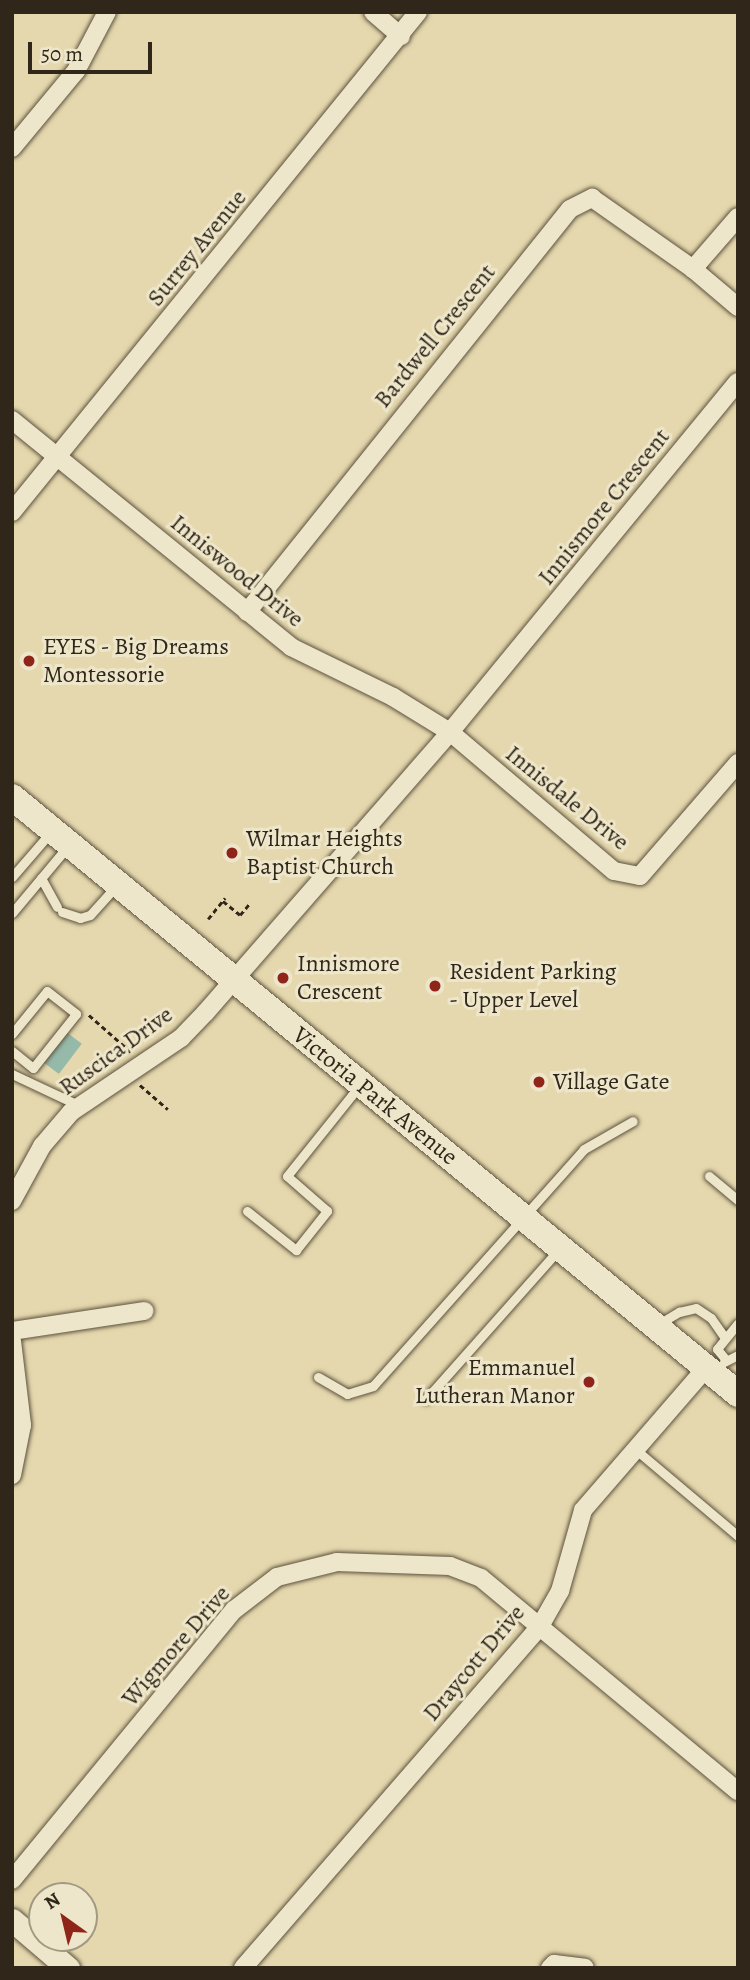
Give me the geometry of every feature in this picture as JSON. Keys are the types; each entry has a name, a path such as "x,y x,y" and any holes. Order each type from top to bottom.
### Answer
{"main road":[{"name":"Victoria Park Avenue","path":"12,797 656,1326 715,1368 738,1394"}],"street":[{"path":"12,148 76,71 107,12"},
{"path":"373,12 401,36"},
{"name":"Surrey Avenue","path":"12,512 418,12"},
{"name":"Bardwell Crescent","path":"247,612 570,209 592,198 693,269"},
{"path":"738,217 693,269 738,307"},
{"name":"Innismore Crescent","path":"233,981 450,732 738,382"},
{"name":"Inniswood Drive","path":"12,420 291,647 393,697 450,732"},
{"name":"Innisdale Drive","path":"450,732 614,871 640,876 738,763"},
{"name":"Ruscica Drive","path":"12,1201 42,1146 80,1106 181,1038 233,981"},
{"path":"12,1331 145,1311"},
{"path":"12,1341 22,1424 12,1475"},
{"name":"Draycott Drive","path":"243,1968 539,1628 560,1591 583,1510 635,1448 715,1368"},
{"name":"Wigmore Drive","path":"12,1880 234,1610 277,1577 337,1562 450,1566 481,1578 738,1791"},
{"path":"12,1920 68,1968"},
{"path":"550,1968 554,1964 585,1968"}],"lane":[{"path":"12,877 60,837"},
{"path":"12,913 41,878 60,837"},
{"path":"41,878 59,910 80,918 90,915 118,884"},
{"path":"12,1034 47,991 76,1014 33,1068 12,1051"},
{"path":"12,1074 80,1106"},
{"path":"247,1211 296,1250 327,1211 286,1176 361,1084"},
{"path":"318,1377 348,1394 373,1386 521,1216 584,1149 633,1121"},
{"path":"709,1176 738,1200"},
{"path":"426,1399 560,1248"},
{"path":"656,1326 679,1312 696,1308 711,1318 725,1338"},
{"path":"715,1368 717,1352 738,1323"},
{"path":"715,1368 738,1355"},
{"path":"635,1448 738,1536"}],"path":[{"path":"208,919 224,900 240,915 250,903"},
{"path":"76,1014 85,1012 144,1063"},
{"path":"127,1074 168,1109"}],"shaded area":[{"path":"61,1028 82,1044 59,1074 38,1058"}],"place":[{"name":"EYES - Big Dreams Montessorie","path":"29,661"},
{"name":"Wilmar Heights Baptist Church","path":"232,853"},
{"name":"Innismore Crescent","path":"283,978"},
{"name":"Resident Parking - Upper Level","path":"435,986"},
{"name":"Village Gate","path":"539,1082"},
{"name":"Emmanuel Lutheran Manor","path":"589,1382"}]}
